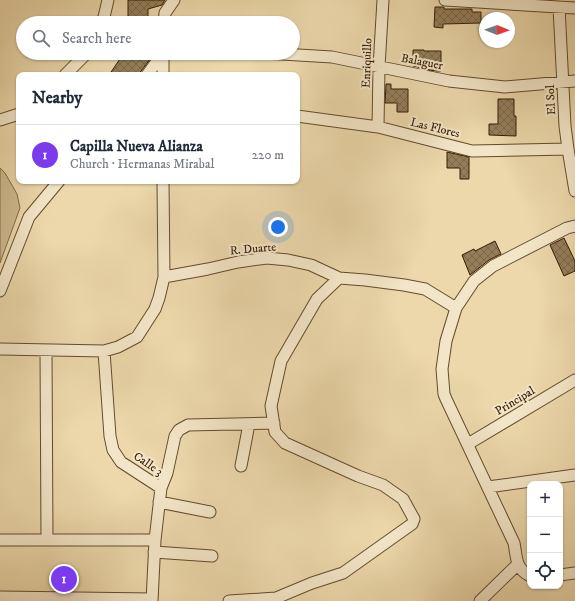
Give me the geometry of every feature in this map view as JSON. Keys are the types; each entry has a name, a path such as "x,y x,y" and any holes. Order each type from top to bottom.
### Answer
{"street":[{"path":"104,16 108,0"},
{"path":"166,16 174,0"},
{"name":"Enriquillo","path":"378,127 382,0"},
{"path":"445,0 575,8"},
{"name":"El Sol","path":"559,7 565,126 575,191"},
{"name":"Balaguer","path":"300,55 332,57 450,81 505,87 575,81"},
{"path":"68,72 80,60"},
{"path":"149,72 158,60"},
{"path":"163,60 163,72"},
{"path":"0,120 16,115"},
{"name":"Las Flores","path":"300,116 378,127 472,151 568,149"},
{"path":"0,291 30,217 57,184"},
{"path":"0,349 104,351 118,347 137,337 155,309 164,277 163,184"},
{"path":"527,574 522,572 518,564 514,543 444,394 442,369 446,341 456,308 474,280 493,266 567,228 575,226"},
{"name":"R. Duarte","path":"164,277 238,262 268,258 288,260 311,265 339,278 365,280 426,289 456,308"},
{"path":"229,601 276,598 312,583 343,573 412,524 414,519 403,499 383,485 358,476 285,443 275,432 272,406 280,362 318,299 339,278"},
{"path":"46,350 47,539"},
{"name":"Calle 3","path":"104,351 110,436 113,450 121,462 161,488 154,552 152,600"},
{"name":"Principal","path":"468,444 575,380"},
{"path":"161,488 168,473 175,436 179,430 188,425 274,423"},
{"path":"241,466 249,424"},
{"path":"488,487 575,475"},
{"path":"159,502 210,512"},
{"path":"0,540 155,540"},
{"path":"154,552 212,556"},
{"path":"480,601 518,564"},
{"path":"563,575 575,573"},
{"path":"0,597 152,600"}],"shaded area":[{"path":"0,168 5,173 17,194 20,208 0,263"}],"building":[{"path":"128,0 165,0 162,5 148,9 148,16 128,16"},
{"path":"435,7 444,7 444,9 472,9 472,12 479,12 479,23 443,24 443,28 434,27"},
{"path":"413,50 441,51 441,71 428,70 413,66"},
{"path":"119,60 149,60 140,72 111,72"},
{"path":"386,84 391,84 391,89 408,89 408,112 397,112 397,103 385,103"},
{"path":"498,99 514,99 516,136 489,135 489,124 498,124"},
{"path":"447,152 469,157 469,179 460,179 460,168 447,168"},
{"path":"564,238 575,261 575,271 564,276 550,245"},
{"path":"495,241 501,254 489,260 470,275 462,255 474,249 475,251"},
{"path":"57,568 72,569 72,589 57,589"}],"place":[{"name":"Capilla Nueva Alianza","path":"64,579"}]}
